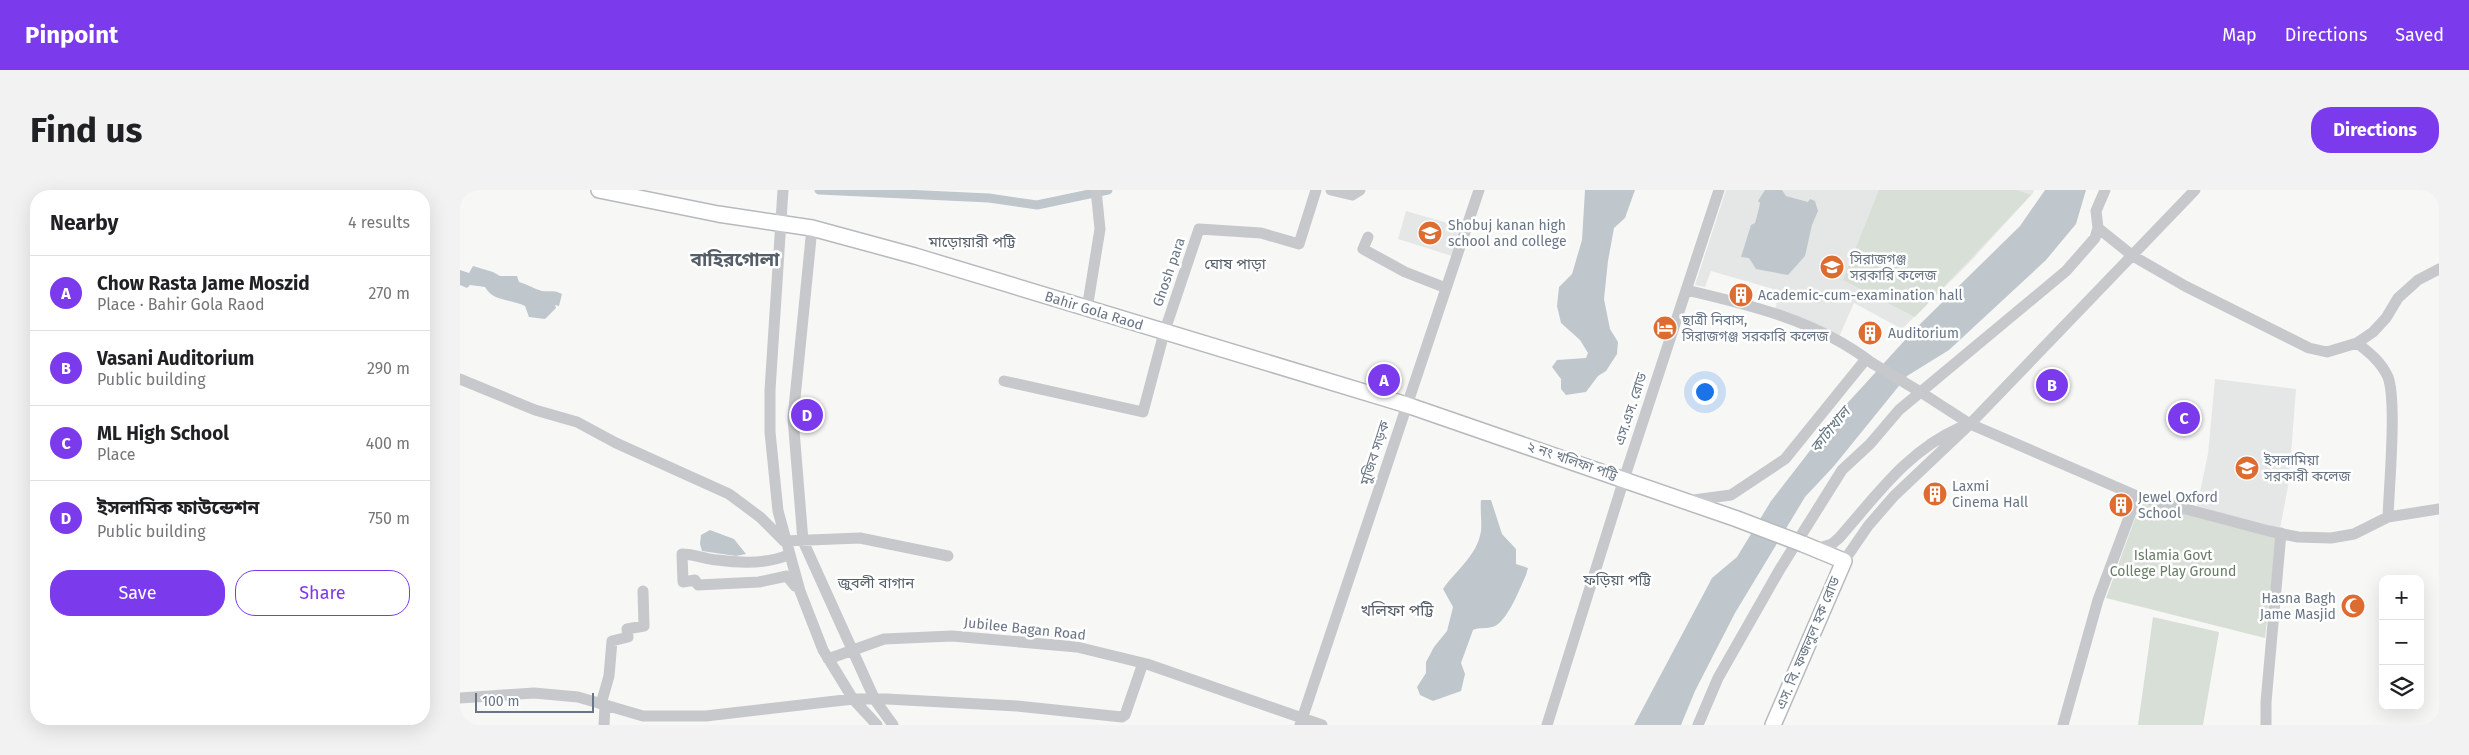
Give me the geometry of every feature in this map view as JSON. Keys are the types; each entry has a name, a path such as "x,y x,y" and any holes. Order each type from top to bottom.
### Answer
{"main road":[{"name":"Bahir Gola Raod","path":"599,190 668,205 781,218 1407,405"},
{"name":"২ নং খলিফা পট্টি","path":"1407,405 1737,519 1844,561"},
{"name":"এস. বি. ফজলুল হক রোড","path":"1773,725 1844,561"}],"street":[{"path":"783,190 770,390 773,480 788,555 800,592 828,659 853,699 877,725"},
{"path":"1088,309 1100,229 1099,203 1096,190"},
{"name":"Ghosh para","path":"1164,333 1199,229 1261,233 1299,244 1316,190"},
{"path":"1330,190 1352,195 1360,190"},
{"name":"মুজিব সড়ক","path":"1301,722 1479,190"},
{"name":"এস.এস. রোড","path":"1547,725 1624,479 1719,190"},
{"path":"1698,725 1718,678 1780,569 1842,470 1870,444 1899,410 2066,271 2095,238 2098,228 2096,210 2105,190"},
{"path":"1844,561 1868,526 1894,496 1970,424 2195,190"},
{"path":"812,228 793,418 803,540 875,700 893,725"},
{"path":"2098,228 2133,256 2185,286 2309,348 2328,352 2357,343 2386,318 2398,298 2418,280 2439,269"},
{"path":"1368,237 1363,250 1405,272 1446,288"},
{"path":"1686,290 1770,311 1810,327 1922,393 1970,424 2137,496 2298,537 2331,538 2354,534 2388,517 2439,509"},
{"path":"1004,381 1143,412 1164,333"},
{"path":"2357,343 2376,358 2388,378 2391,408 2388,517"},
{"path":"1686,501 1731,495 1785,459 1869,361"},
{"path":"460,378 535,410 577,422 616,443 729,494 760,517 784,541 860,538 948,556"},
{"path":"1809,547 1832,544 1883,487 1923,448 1942,436 1970,424"},
{"path":"1883,487 1894,496"},
{"path":"2063,725 2098,600 2137,496"},
{"path":"2266,725 2281,533"},
{"path":"788,555 751,562 717,560 682,554 683,582 695,580 698,585 744,583 787,576 800,592"},
{"path":"604,725 603,705 609,676 612,641 628,637 628,629 644,626 642,592"},
{"name":"Jubilee Bagan Road","path":"828,659 884,639 952,636 1078,647 1143,664 1301,722 1322,725"},
{"path":"460,698 534,693 578,697 643,716 700,717 853,699 1018,706 1122,717 1125,715 1143,664"}],"shaded area":[{"name":"সিরাজগঞ্জ সরকারি কলেজ","path":"1726,190 2034,190 2033,193 2035,191 1968,264 1902,329 1854,303 1838,339 1775,309 1780,291 1711,271 1705,287 1695,285"},
{"name":"Shobuj kanan high school and college","path":"1406,211 1461,227 1452,256 1398,239"},
{"name":"ইসলামিয়া সরকারী কলেজ","path":"2215,379 2296,389 2289,481 2280,529 2197,506 2208,454"}],"green space":[{"path":"1879,190 2017,190 2031,195 1915,317 1843,280"},
{"name":"Islamia Govt College Play Ground","path":"2141,502 2277,536 2265,638 2106,598"},
{"path":"2153,617 2219,632 2203,725 2138,725"}],"water":[{"path":"1585,190 1635,190 1625,218 1614,228 1608,261 1604,299 1610,329 1618,342 1617,354 1606,371 1598,376 1586,392 1566,395 1561,389 1561,379 1552,367 1557,360 1586,358 1588,353 1580,340 1561,323 1557,306 1559,287 1572,274 1582,240"},
{"path":"1765,190 1782,190 1786,196 1808,202 1810,199 1815,201 1818,211 1812,225 1805,256 1788,275 1756,269 1749,258 1741,257 1751,225 1756,221 1760,203 1758,201"},
{"path":"2045,190 2086,190 2076,224 2046,260 1949,350 1907,376 1834,466 1805,497 1735,613 1695,691 1681,725 1634,725 1712,578 1737,557 1771,501 1843,408 1915,329 2020,226"},
{"path":"473,266 500,276 517,276 519,282 539,290 562,294 559,306 555,305 556,308 545,319 529,317 525,306 498,298 488,292 485,287 470,285 467,288 460,285 460,270 469,273"},
{"path":"1481,500 1491,500 1502,534 1516,549 1516,564 1528,568 1516,597 1502,620 1492,627 1473,630 1461,663 1465,674 1461,691 1433,701 1420,695 1417,687 1426,673 1426,662 1434,647 1447,631 1453,607 1443,589 1471,555 1479,540 1481,531"},
{"path":"710,530 734,539 746,554 736,556 702,551 700,544 701,535"}],"waterway":[{"name":"কাটাখাল","path":"819,190 989,198 1037,205 1108,190"}],"place":[{"name":"Shobuj kanan high school and college","path":"1430,233"},
{"name":"সিরাজগঞ্জ সরকারি কলেজ","path":"1832,267"},
{"name":"Academic-cum-examination hall","path":"1741,295"},
{"name":"ছাত্রী নিবাস, সিরাজগঞ্জ সরকারি কলেজ","path":"1665,328"},
{"name":"Auditorium","path":"1870,333"},
{"name":"Chow Rasta Jame Moszid","path":"1384,380"},
{"name":"Vasani Auditorium","path":"2052,385"},
{"name":"ইসলামিক ফাউন্ডেশন","path":"807,415"},
{"name":"ML High School","path":"2184,418"},
{"name":"ইসলামিয়া সরকারী কলেজ","path":"2247,468"},
{"name":"Laxmi Cinema Hall","path":"1935,494"},
{"name":"Jewel Oxford School","path":"2121,505"},
{"name":"Hasna Bagh Jame Masjid","path":"2353,606"}],"district":[{"name":"মাড়োয়ারী পট্টি","path":"972,242"},
{"name":"বাহিরগোলা","path":"735,259"},
{"name":"ঘোষ পাড়া","path":"1235,264"},
{"name":"ফড়িয়া পট্টি","path":"1617,580"},
{"name":"জুবলী বাগান","path":"876,583"},
{"name":"খলিফা পট্টি","path":"1397,610"}]}
